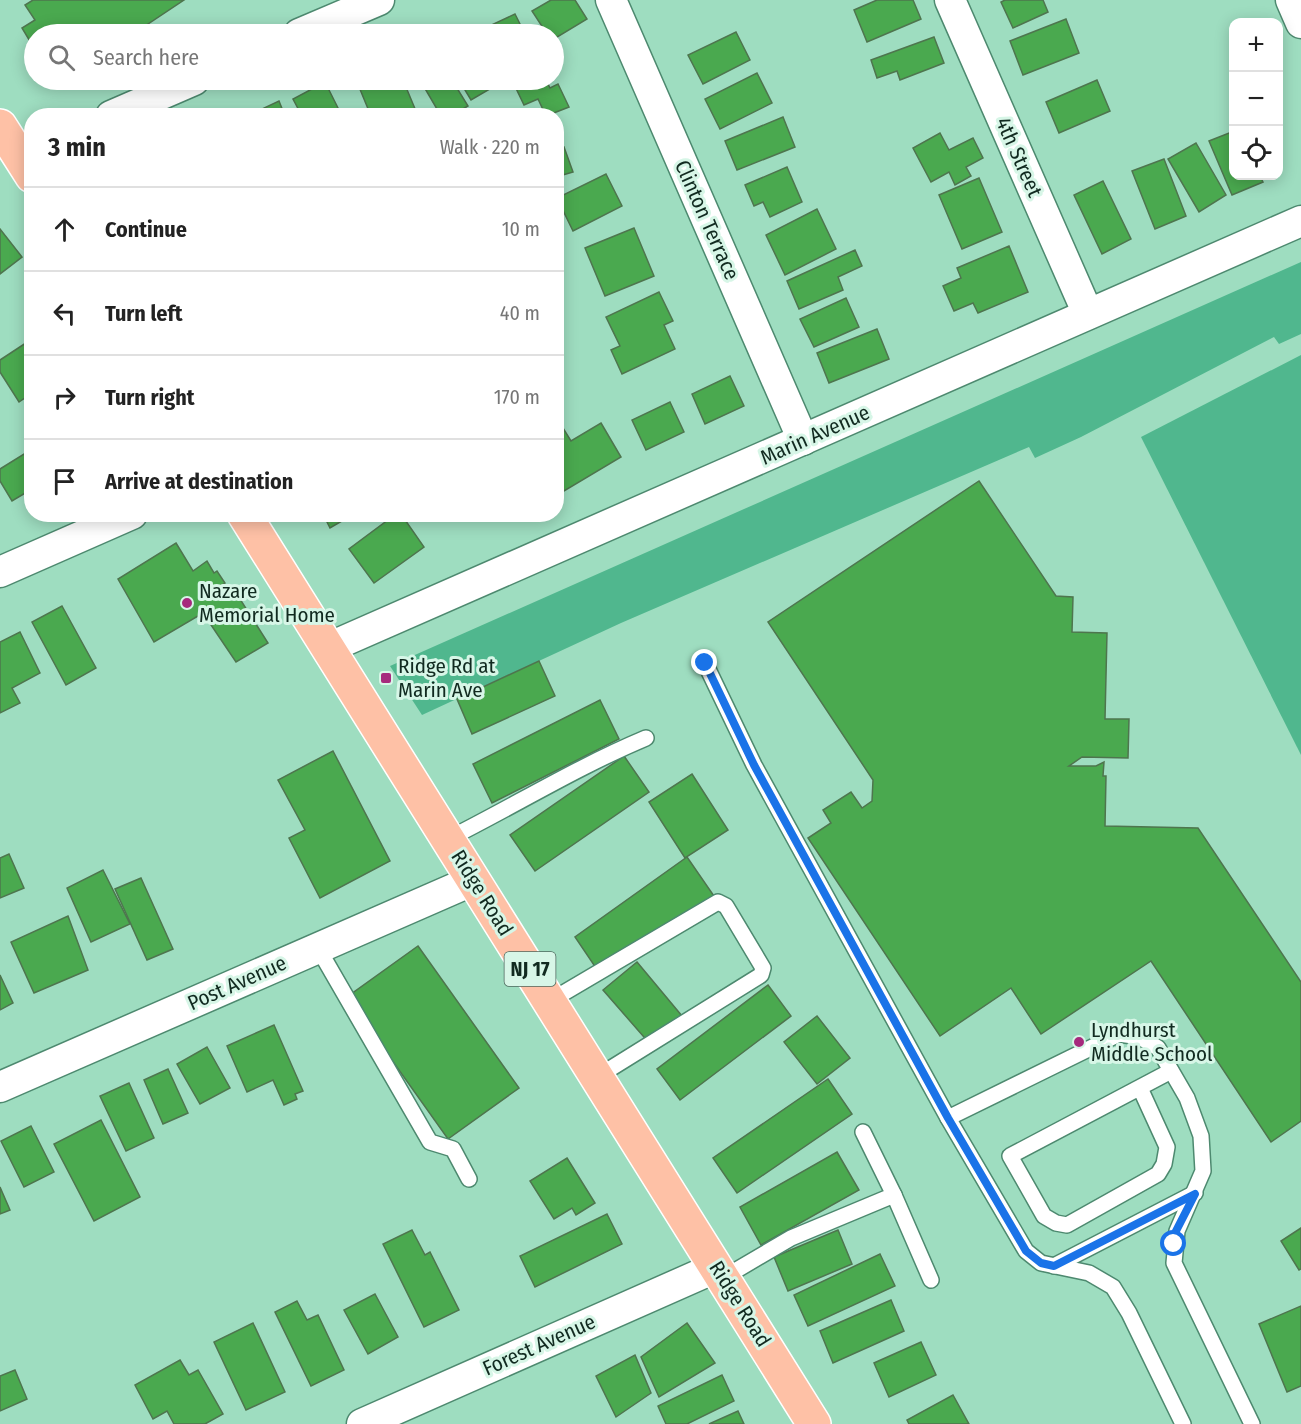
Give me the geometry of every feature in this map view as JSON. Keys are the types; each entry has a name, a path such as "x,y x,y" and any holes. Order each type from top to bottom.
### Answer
{"main road":[{"path":"0,126 20,161"},
{"name":"Ridge Road","path":"249,522 814,1424"}],"street":[{"path":"323,24 379,0"},
{"name":"Clinton Terrace","path":"611,0 803,440"},
{"name":"4th Street","path":"950,0 1088,314"},
{"path":"1291,0 1301,23"},
{"path":"129,108 171,90"},
{"name":"Marin Avenue","path":"328,648 1301,221"},
{"path":"0,572 114,522"},
{"name":"Post Avenue","path":"0,1087 474,880"},
{"name":"Forest Avenue","path":"362,1424 720,1272"}],"lane":[{"path":"705,663 754,765 948,1118 1026,1251 1041,1263 1089,1273 1113,1287 1129,1313 1183,1424"},
{"path":"448,839 507,810 561,777 646,738"},
{"path":"550,1001 718,902 726,906 764,968 761,975 597,1077"},
{"path":"318,948 430,1142 453,1149 469,1179"},
{"path":"948,1118 1119,1034 1140,1037 1158,1048 1186,1098 1201,1136 1203,1171 1195,1194 1176,1231 1174,1263 1252,1424"},
{"path":"1140,1088 1167,1147 1164,1164 1158,1174 1067,1225 1056,1223 1044,1216 1010,1156 1171,1071"},
{"path":"863,1132 894,1195 931,1280"},
{"path":"1054,1266 1195,1194"},
{"path":"720,1272 791,1238 894,1195"}],"green space":[{"path":"1301,262 1301,334 1279,344 1274,337 1081,437 1035,458 1029,447 621,623 422,715 390,666"},
{"path":"1301,355 1301,755 1141,437"}],"building":[{"path":"33,0 184,0 148,24 28,24 35,20 25,5"},
{"path":"551,0 575,0 587,19 564,33 564,24 540,24 532,11"},
{"path":"877,0 913,0 921,19 867,42 854,10"},
{"path":"1005,0 1043,0 1048,12 1013,28 1001,2"},
{"path":"515,14 520,24 493,24"},
{"path":"1066,19 1079,53 1023,75 1010,41"},
{"path":"736,32 750,60 703,84 688,55"},
{"path":"934,37 944,63 900,80 897,71 877,78 871,60"},
{"path":"757,73 772,103 720,129 705,99"},
{"path":"1097,80 1110,111 1059,133 1046,102"},
{"path":"310,90 329,90 338,108 298,108 293,99"},
{"path":"360,90 407,90 415,108 368,108"},
{"path":"426,90 458,90 468,106 465,108 436,108"},
{"path":"465,90 488,90 471,100"},
{"path":"517,90 561,90 569,107 542,108 538,99 524,105"},
{"path":"279,101 282,108 264,108"},
{"path":"783,117 795,147 737,170 725,141"},
{"path":"940,133 949,150 973,138 983,158 966,167 971,176 955,185 949,172 931,182 913,148"},
{"path":"1229,133 1229,180 1262,180 1263,182 1232,195 1209,141"},
{"path":"1196,143 1226,195 1199,212 1168,159"},
{"path":"564,147 573,172 564,175"},
{"path":"1164,159 1186,216 1155,229 1132,171"},
{"path":"787,167 802,202 770,217 763,202 754,206 745,185"},
{"path":"606,174 622,206 573,231 564,212 564,195"},
{"path":"979,178 1002,232 962,249 939,195"},
{"path":"1103,181 1131,239 1102,254 1074,195"},
{"path":"817,209 836,249 785,275 766,235"},
{"path":"634,228 654,276 605,296 585,248"},
{"path":"0,229 22,257 0,274"},
{"path":"1009,246 1028,292 978,313 973,303 954,311 943,286 961,278 957,268"},
{"path":"855,250 862,266 838,277 843,290 799,309 787,281"},
{"path":"659,292 673,321 664,325 675,349 622,374 611,350 620,346 606,317"},
{"path":"846,298 859,327 814,347 800,319"},
{"path":"877,329 889,359 829,383 817,353"},
{"path":"24,344 24,399 19,402 0,372 0,360"},
{"path":"730,376 744,406 705,424 692,394"},
{"path":"670,402 684,432 646,450 632,420"},
{"path":"601,423 621,457 564,491 564,430 571,441"},
{"path":"24,454 24,494 12,501 0,481 0,469"},
{"path":"979,481 1056,596 1073,597 1072,632 1107,633 1105,719 1129,719 1128,758 1082,757 1069,766 1096,766 1104,762 1105,826 1198,828 1301,982 1301,1121 1271,1142 1151,961 1041,1034 1011,988 940,1036 808,838 831,823 823,810 851,792 862,808 872,801 873,780 768,622"},
{"path":"327,522 340,522 330,528"},
{"path":"385,522 407,522 424,547 374,583 349,549"},
{"name":"Nazare Memorial Home","path":"176,543 193,571 207,561 214,573 217,571 225,583 222,585 227,592 233,588 268,643 236,662 203,613 154,642 118,579"},
{"path":"62,606 96,668 66,685 32,622"},
{"path":"20,632 40,673 12,688 20,703 0,713 0,642"},
{"path":"539,661 555,696 472,734 457,699"},
{"path":"600,700 619,739 492,803 473,764"},
{"path":"333,751 390,861 320,898 289,838 305,830 278,780"},
{"path":"624,756 649,792 535,871 510,835"},
{"path":"692,774 728,830 685,858 649,802"},
{"path":"9,854 24,888 0,898 0,858"},
{"path":"687,857 714,896 667,929 664,925 598,971 575,937"},
{"path":"103,870 130,924 91,942 67,888"},
{"path":"141,878 173,949 147,960 115,889"},
{"path":"68,916 88,970 34,993 11,942"},
{"path":"418,946 519,1088 448,1139 347,997"},
{"path":"637,962 682,1016 650,1044 603,990"},
{"path":"0,975 13,1003 0,1010"},
{"path":"768,985 791,1016 680,1100 657,1069"},
{"path":"817,1016 850,1058 817,1084 784,1042"},
{"path":"274,1025 303,1091 295,1094 297,1099 284,1105 273,1080 247,1092 227,1046"},
{"path":"207,1047 230,1088 200,1104 177,1064"},
{"path":"168,1069 188,1113 163,1124 144,1080"},
{"path":"828,1079 852,1114 737,1193 713,1158"},
{"path":"129,1083 154,1138 126,1151 100,1096"},
{"path":"101,1120 140,1197 94,1221 54,1144"},
{"path":"31,1126 54,1172 24,1187 1,1141"},
{"path":"837,1152 859,1190 761,1245 740,1207"},
{"path":"567,1158 595,1203 576,1215 572,1208 554,1219 530,1181"},
{"path":"0,1187 10,1210 0,1214"},
{"path":"607,1214 622,1244 535,1287 520,1256"},
{"path":"1301,1228 1301,1269 1299,1270 1281,1241"},
{"path":"412,1230 425,1255 430,1252 459,1310 424,1327 383,1244"},
{"path":"838,1230 852,1264 788,1291 774,1257"},
{"path":"880,1254 895,1286 808,1326 794,1295"},
{"path":"375,1294 398,1337 368,1354 344,1310"},
{"path":"891,1300 904,1331 833,1363 820,1331"},
{"path":"297,1301 307,1320 318,1315 344,1370 311,1386 275,1312"},
{"path":"1301,1306 1301,1386 1287,1392 1259,1324"},
{"path":"253,1323 285,1392 246,1410 214,1342"},
{"path":"687,1323 715,1363 659,1397 641,1357"},
{"path":"921,1342 936,1375 889,1397 874,1363"},
{"path":"635,1355 651,1393 616,1417 596,1376"},
{"path":"180,1360 189,1375 198,1370 223,1414 205,1424 174,1424 167,1411 153,1419 135,1385"},
{"path":"15,1370 27,1399 0,1411 0,1376"},
{"path":"722,1375 734,1401 687,1424 666,1424 658,1406"},
{"path":"953,1395 969,1424 909,1424 907,1420"},
{"path":"738,1411 744,1424 709,1424"}],"place":[{"name":"Nazare Memorial Home","path":"187,603"},
{"name":"Ridge Rd at Marin Ave","path":"386,678"},
{"name":"Lyndhurst Middle School","path":"1079,1042"}],"route":[{"path":"705,663 754,765 948,1118 1026,1251 1041,1263 1054,1266 1195,1194 1176,1231 1174,1244"}]}
